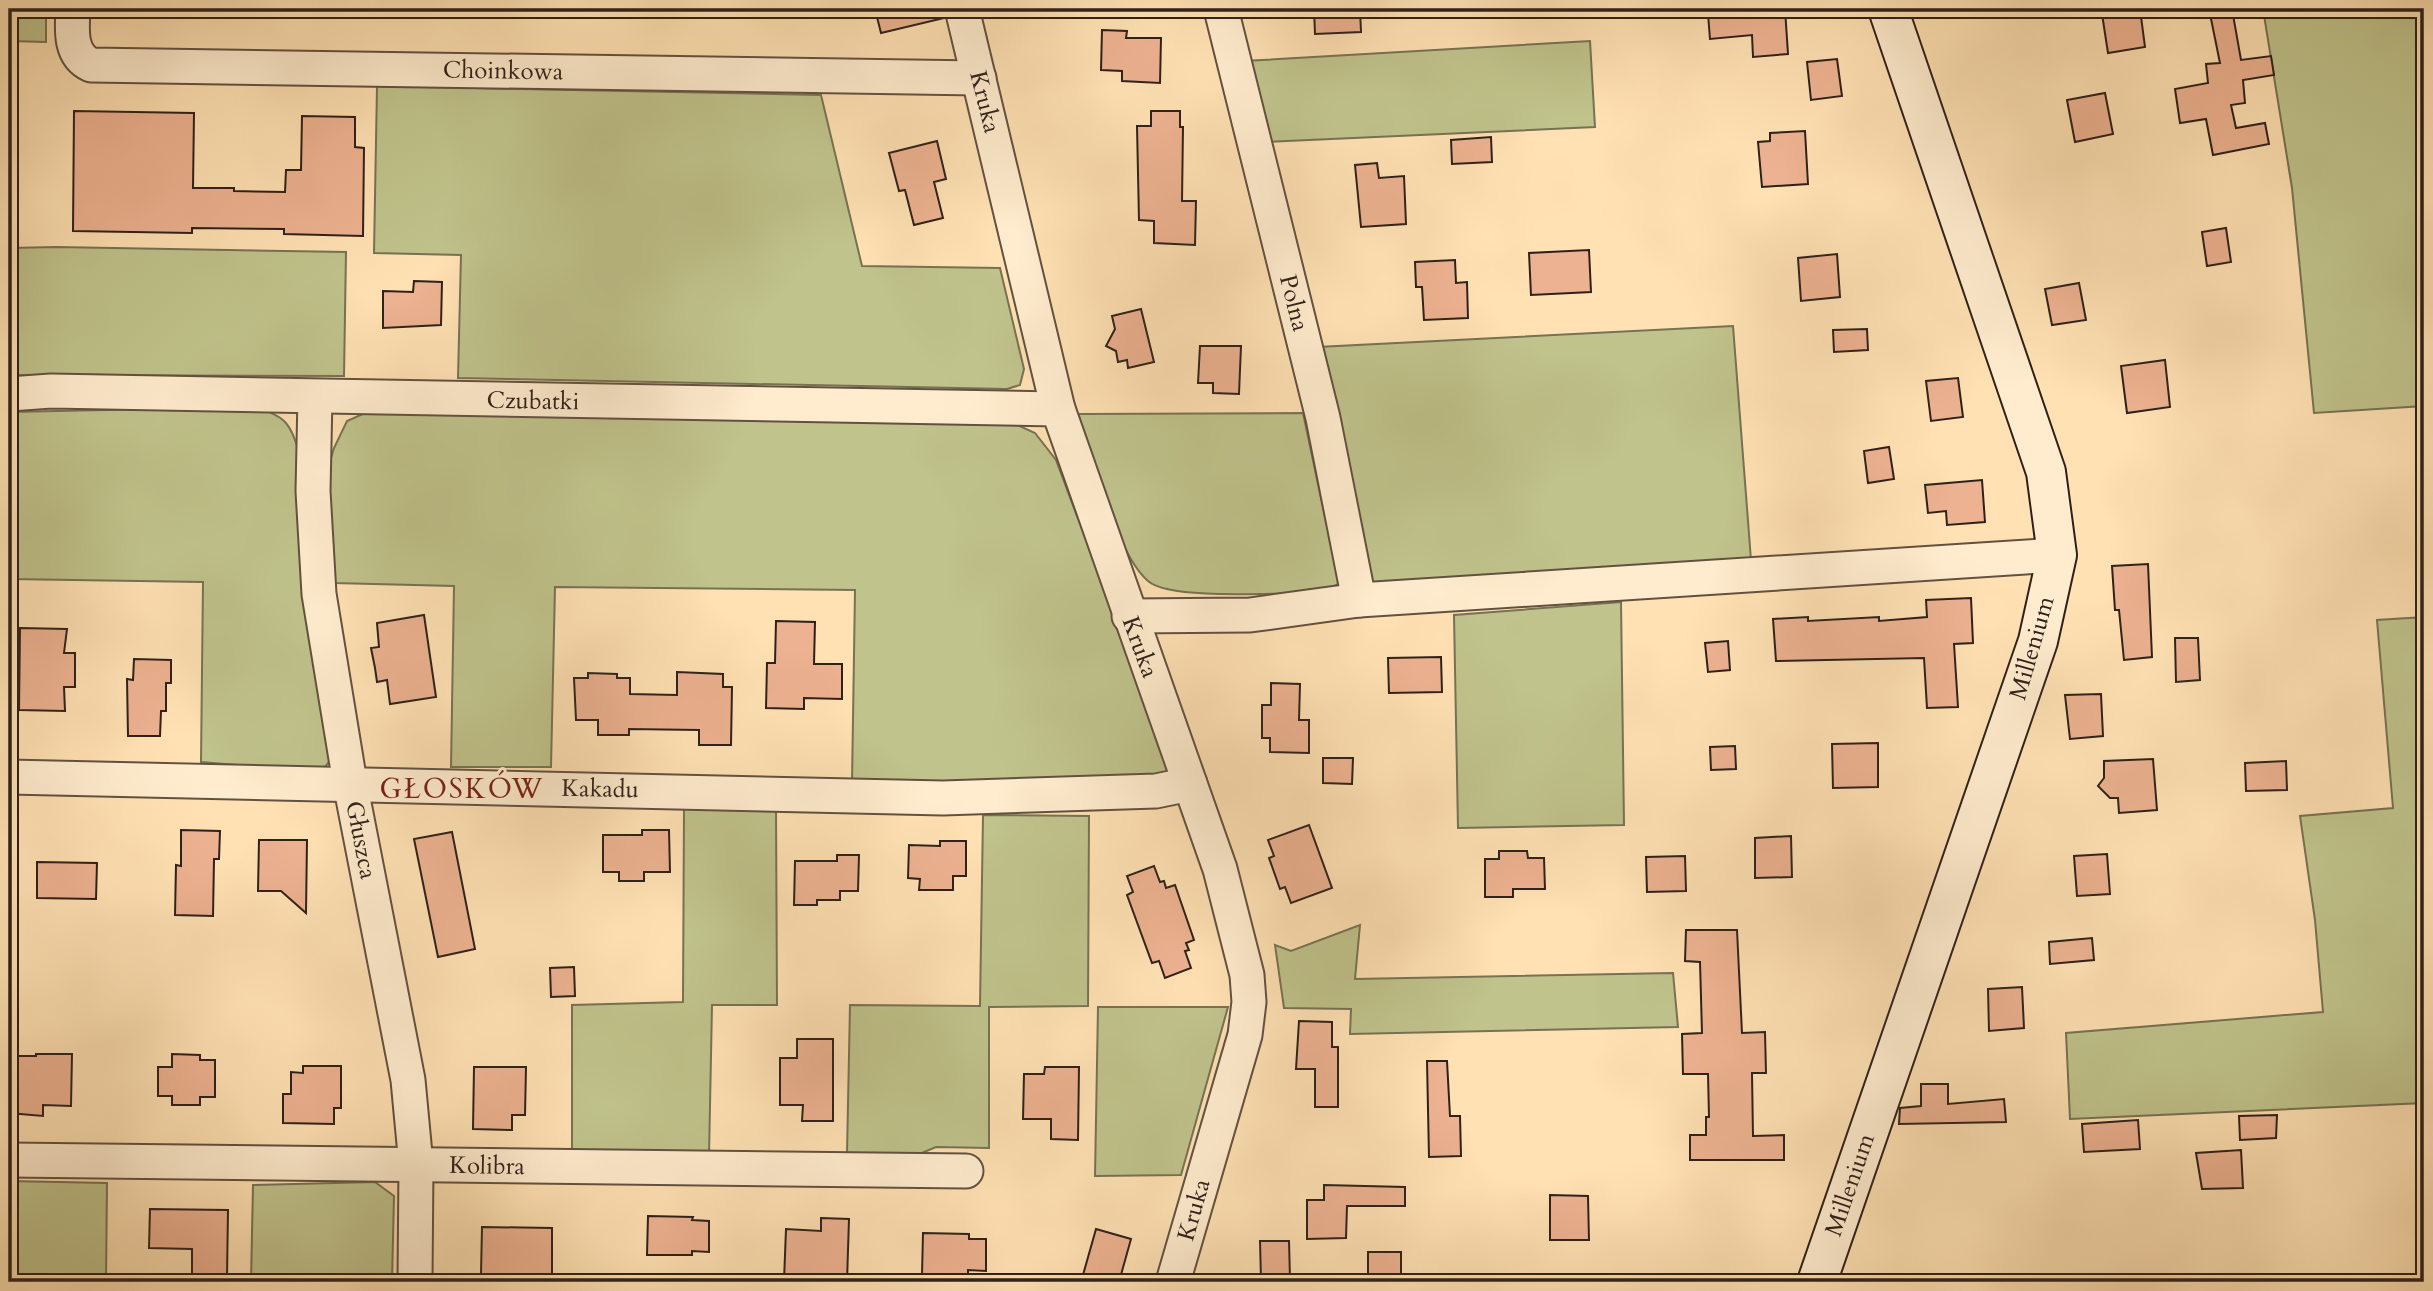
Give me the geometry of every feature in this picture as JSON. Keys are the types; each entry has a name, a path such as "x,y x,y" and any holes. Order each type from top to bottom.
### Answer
{"street":[{"name":"Choinkowa","path":"73,9 75,48 84,62 91,65 979,78"},
{"name":"Kruka","path":"962,9 1058,409 1220,869 1247,975 1249,1002 1245,1035 1172,1282"},
{"name":"Polna","path":"1220,9 1323,418 1359,600"},
{"name":"Millenium","path":"1817,1282 2038,641 2057,555 2046,472 1888,9"},
{"name":"Czubatki","path":"9,394 51,391 1058,409"},
{"name":"Głuszca","path":"315,397 313,491 319,594 350,783 408,1080 416,1165 415,1282"},
{"path":"1129,616 1250,615 1359,600 2057,555"},
{"name":"Kakadu","path":"9,777 943,798 1156,791 1190,784"},
{"name":"Kolibra","path":"9,1160 206,1160 966,1171"}],"green space":[{"path":"9,9 46,9 46,42 9,41"},
{"path":"2263,9 2424,9 2424,406 2314,413 2292,188"},
{"path":"1590,41 1595,127 1265,142 1244,61"},
{"path":"377,86 821,95 862,266 1000,268 1024,369 1020,385 1007,389 458,378 461,255 374,253"},
{"path":"9,248 346,252 344,376 9,375"},
{"path":"1733,326 1751,560 1371,585 1318,347"},
{"path":"252,407 272,413 285,422 300,455 336,753 321,772 201,762 203,582 9,579 9,412"},
{"path":"374,409 1013,423 1035,433 1056,460 1077,516 1117,605 1169,758 1168,775 1135,779 852,783 855,590 555,587 551,767 451,767 454,586 334,583 324,482 334,448 347,421"},
{"path":"1303,413 1339,583 1327,591 1306,593 1223,594 1177,591 1148,581 1136,568 1115,527 1078,414"},
{"path":"1621,602 1624,825 1458,828 1454,615"},
{"path":"2424,617 2424,1103 2070,1119 2066,1033 2323,1012 2315,920 2300,816 2393,808 2377,620"},
{"path":"684,809 776,809 777,1005 712,1005 709,1156 572,1151 572,1005 683,1002"},
{"path":"983,815 1089,816 1088,1006 989,1007 989,1148 936,1147 917,1155 847,1154 850,1005 980,1006"},
{"path":"1360,925 1355,979 1673,973 1678,1027 1350,1034 1351,1009 1284,1008 1275,945 1291,951"},
{"path":"1098,1007 1228,1007 1181,1175 1095,1176"},
{"path":"9,1181 107,1183 106,1282 9,1282"},
{"path":"375,1182 394,1196 392,1282 251,1282 253,1185"}],"building":[{"path":"875,9 943,9 944,18 881,33"},
{"path":"1314,9 1360,9 1361,32 1315,34"},
{"path":"1785,9 1788,54 1753,57 1752,35 1710,39 1708,14"},
{"path":"2140,9 2145,47 2108,53 2102,14"},
{"path":"2209,9 2232,9 2241,60 2271,56 2274,75 2243,80 2245,103 2231,105 2236,128 2265,123 2269,144 2213,155 2206,119 2180,123 2175,89 2208,83 2206,64 2220,63"},
{"path":"1102,30 1127,31 1126,38 1161,38 1160,83 1122,81 1122,71 1101,70"},
{"path":"1837,59 1842,96 1811,100 1807,62"},
{"path":"2105,93 2113,134 2075,142 2067,100"},
{"path":"74,111 194,113 193,188 234,188 234,191 285,192 286,170 301,170 302,116 355,117 355,147 364,148 363,236 284,234 284,229 192,228 192,233 73,231"},
{"path":"1151,111 1180,111 1180,127 1183,127 1182,201 1196,201 1195,245 1154,243 1154,221 1139,220 1137,126 1151,126"},
{"path":"1805,131 1808,184 1762,187 1758,142 1770,141 1770,133"},
{"path":"1491,137 1492,162 1452,164 1451,140"},
{"path":"937,141 946,179 934,182 943,218 914,225 905,190 899,191 889,153"},
{"path":"1377,163 1379,178 1404,176 1406,224 1361,227 1355,165"},
{"path":"2226,228 2231,262 2207,266 2202,232"},
{"path":"1589,250 1591,292 1531,295 1529,253"},
{"path":"1837,254 1840,297 1801,301 1798,258"},
{"path":"1455,260 1456,283 1467,282 1468,318 1424,320 1422,287 1416,287 1415,262"},
{"path":"414,281 442,282 441,325 383,328 383,291 413,292"},
{"path":"2079,283 2086,320 2052,325 2045,289"},
{"path":"1141,309 1154,362 1128,368 1127,360 1118,362 1116,351 1106,346 1115,329 1112,316"},
{"path":"1867,329 1868,350 1834,352 1833,330"},
{"path":"1200,346 1241,346 1239,394 1213,393 1213,383 1198,383"},
{"path":"2165,360 2170,407 2127,413 2121,366"},
{"path":"1958,378 1963,417 1931,421 1926,381"},
{"path":"1889,447 1894,479 1868,483 1864,451"},
{"path":"1982,480 1985,522 1947,525 1946,511 1928,513 1925,485"},
{"path":"2148,564 2152,657 2124,660 2119,610 2115,610 2112,566"},
{"path":"1971,598 1973,643 1954,644 1958,707 1927,708 1924,658 1776,661 1773,619 1808,617 1808,621 1879,617 1879,621 1927,617 1926,600"},
{"path":"424,615 436,697 390,704 387,680 377,682 371,648 379,647 377,623"},
{"path":"776,621 815,622 814,664 842,664 842,699 804,698 804,709 766,708 767,663 775,663"},
{"path":"20,628 67,629 64,653 75,653 75,687 64,687 65,711 19,710"},
{"path":"2175,638 2198,638 2200,680 2176,682"},
{"path":"1728,641 1730,670 1708,672 1705,643"},
{"path":"1441,657 1442,692 1389,693 1388,658"},
{"path":"134,659 171,660 171,683 166,683 166,711 161,711 160,736 128,736 127,679 133,680"},
{"path":"677,672 723,674 723,687 732,687 731,745 699,745 699,730 629,729 629,735 598,735 598,720 576,720 574,678 588,678 588,673 617,674 617,678 630,678 630,694 677,695"},
{"path":"1271,683 1300,684 1299,720 1309,720 1309,753 1270,752 1270,738 1262,738 1262,705 1271,705"},
{"path":"2101,694 2103,736 2070,739 2065,695"},
{"path":"1878,743 1878,787 1833,788 1832,744"},
{"path":"1735,746 1736,769 1711,770 1710,747"},
{"path":"1323,758 1353,758 1352,784 1323,783"},
{"path":"2153,759 2157,810 2119,813 2118,798 2110,798 2098,786 2104,778 2104,761"},
{"path":"2286,761 2287,790 2246,791 2245,763"},
{"path":"1309,825 1332,888 1291,903 1285,887 1280,889 1269,858 1274,856 1268,840"},
{"path":"181,830 220,831 219,859 214,859 213,916 175,915 176,865 181,866"},
{"path":"642,830 669,830 670,872 644,872 644,881 619,881 619,872 603,872 603,835 642,835"},
{"path":"452,832 475,949 438,957 414,839"},
{"path":"1791,836 1792,877 1755,878 1755,838"},
{"path":"259,840 307,840 306,913 281,891 258,891"},
{"path":"940,841 966,841 966,876 953,876 953,890 919,890 920,879 908,878 909,845 940,846"},
{"path":"1499,851 1527,851 1528,858 1544,858 1545,889 1513,889 1513,897 1485,897 1485,859 1499,859"},
{"path":"2107,854 2110,894 2077,896 2074,856"},
{"path":"837,855 859,855 858,891 840,891 840,900 817,900 817,905 794,905 795,861 837,861"},
{"path":"1685,856 1686,891 1647,892 1646,857"},
{"path":"37,862 97,863 96,899 37,898"},
{"path":"1154,866 1160,882 1164,881 1166,888 1175,885 1194,940 1186,943 1189,950 1185,951 1191,968 1165,978 1159,961 1152,963 1127,895 1133,892 1127,876"},
{"path":"1686,930 1737,930 1742,1033 1765,1032 1766,1073 1752,1073 1753,1136 1784,1135 1784,1160 1690,1160 1690,1135 1706,1135 1706,1117 1709,1117 1708,1074 1683,1074 1682,1034 1702,1033 1700,962 1685,961"},
{"path":"2092,938 2094,960 2050,964 2049,942"},
{"path":"574,967 575,996 551,997 550,968"},
{"path":"2022,987 2024,1028 1989,1031 1988,989"},
{"path":"1299,1021 1332,1022 1332,1047 1338,1047 1338,1107 1315,1107 1315,1069 1296,1069"},
{"path":"797,1039 833,1039 833,1121 802,1121 803,1105 780,1105 780,1058 797,1058"},
{"path":"72,1054 71,1106 43,1105 43,1116 9,1113 9,1056"},
{"path":"172,1054 200,1055 200,1060 215,1060 215,1097 200,1097 200,1105 172,1105 172,1096 158,1096 158,1067 172,1067"},
{"path":"1427,1061 1447,1061 1450,1116 1460,1116 1461,1156 1429,1157"},
{"path":"303,1066 341,1066 341,1108 334,1108 334,1124 283,1123 283,1094 291,1094 291,1072 303,1073"},
{"path":"474,1067 526,1067 525,1115 512,1115 512,1130 473,1129"},
{"path":"1045,1067 1079,1067 1078,1140 1051,1139 1051,1119 1023,1119 1024,1074 1044,1074"},
{"path":"1921,1084 1948,1084 1948,1104 2004,1099 2006,1122 1899,1124 1900,1108 1921,1106"},
{"path":"2277,1115 2276,1138 2240,1140 2239,1116"},
{"path":"2138,1120 2140,1149 2084,1152 2082,1124"},
{"path":"2241,1150 2243,1188 2202,1189 2196,1153"},
{"path":"1324,1185 1405,1187 1405,1206 1347,1206 1346,1238 1307,1239 1307,1200 1324,1200"},
{"path":"1550,1195 1588,1196 1589,1240 1550,1240"},
{"path":"150,1209 228,1210 227,1277 192,1276 192,1249 149,1248"},
{"path":"648,1216 693,1217 692,1220 709,1221 709,1252 692,1251 692,1255 647,1255"},
{"path":"821,1218 849,1219 847,1282 784,1281 786,1229 821,1231"},
{"path":"482,1227 552,1228 552,1275 481,1274"},
{"path":"1096,1229 1131,1239 1119,1282 1081,1282"},
{"path":"923,1233 969,1234 969,1239 986,1239 986,1271 968,1270 968,1276 922,1275"},
{"path":"1260,1241 1289,1241 1290,1279 1261,1279"},
{"path":"1368,1252 1401,1252 1401,1282 1368,1282"}],"district":[{"name":"GŁOSKÓW","path":"462,789"}]}
